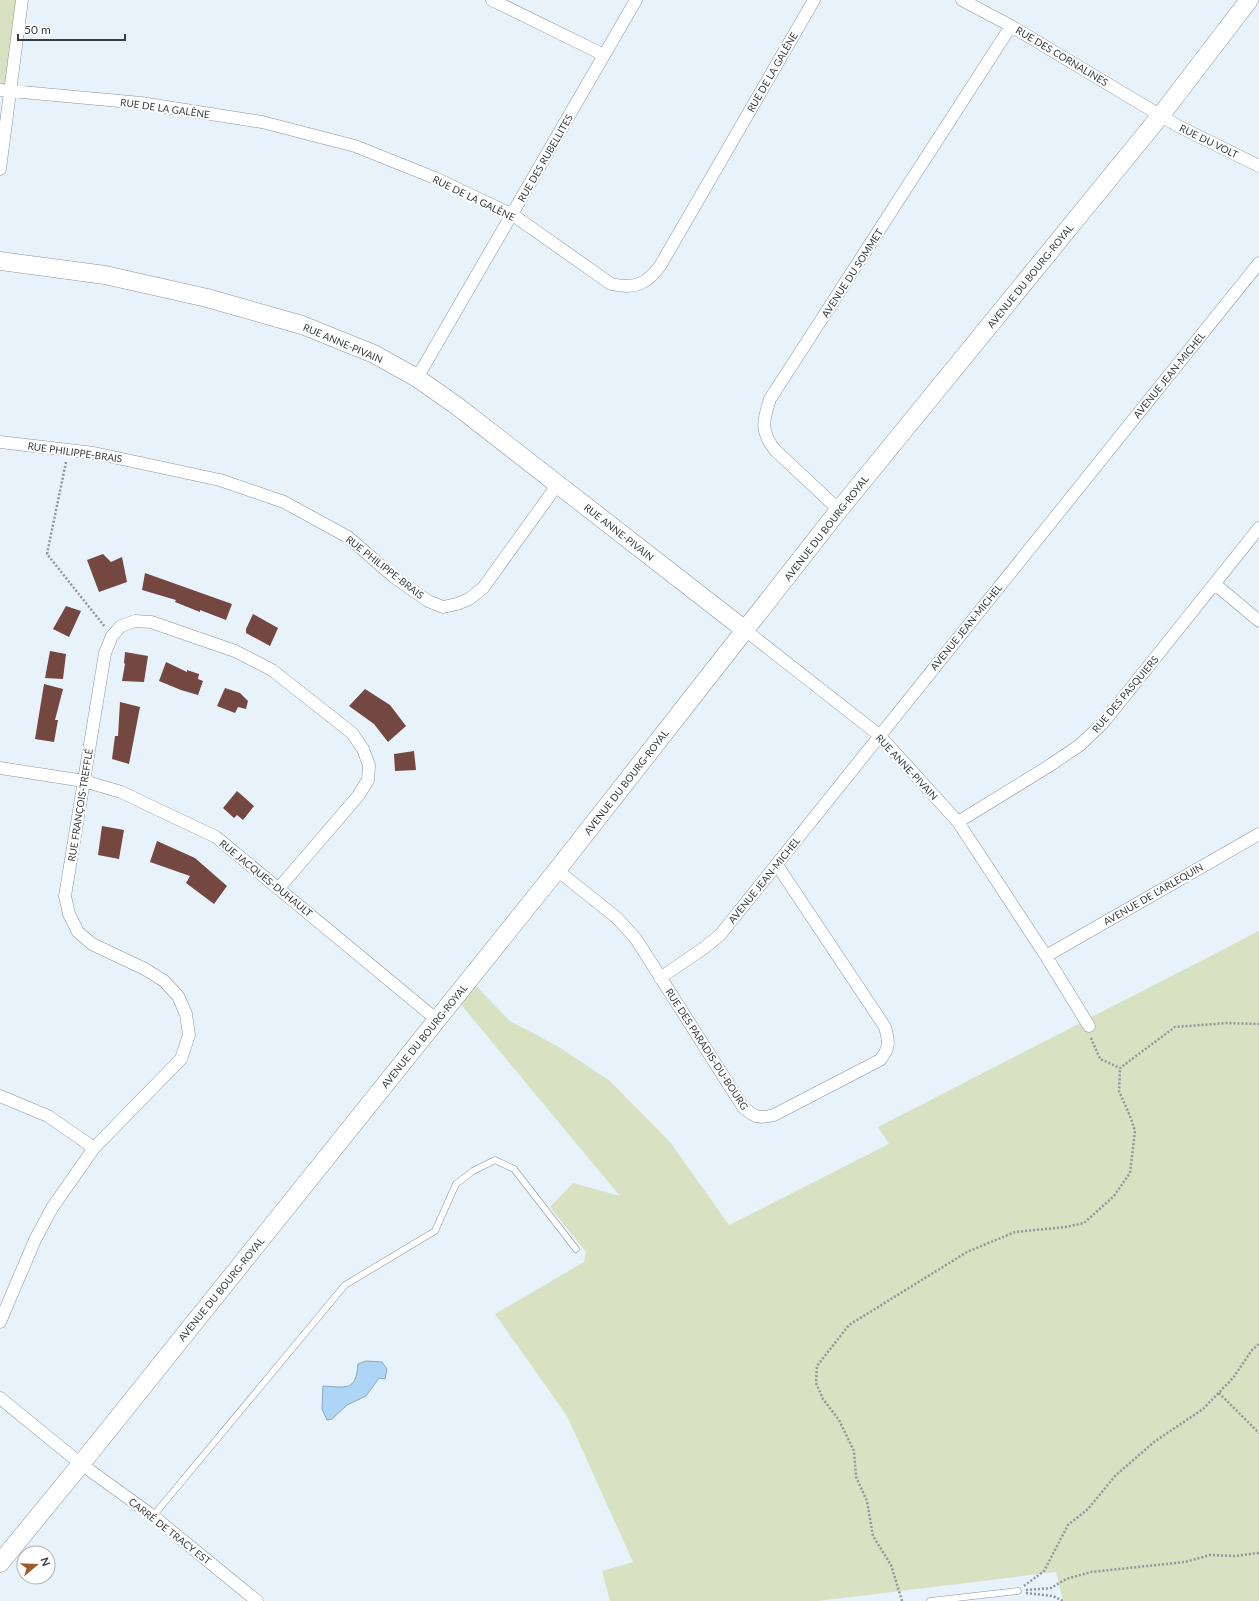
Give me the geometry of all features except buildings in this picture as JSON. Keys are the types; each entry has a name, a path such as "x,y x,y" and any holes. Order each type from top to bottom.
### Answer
{"street":[{"path":"0,168 5,90 22,0"},
{"path":"492,0 604,55"},
{"name":"RUE DES RUBELLITES","path":"417,378 513,216 636,0"},
{"name":"RUE DE LA GALÈNE","path":"5,90 141,103 262,122 355,146 435,178 513,216 611,284 623,287 639,285 651,278 664,259 814,0"},
{"name":"RUE DES CORNALINES","path":"962,0 1011,26 1161,115"},
{"name":"AVENUE DU BOURG-ROYAL","path":"0,1563 557,870 839,510 1161,115 1249,0"},
{"name":"AVENUE DU SOMMET","path":"839,510 768,441 763,427 770,399 1011,26"},
{"name":"RUE DU VOLT","path":"1161,115 1178,126 1259,166"},
{"name":"RUE ANNE-PIVAIN","path":"0,261 105,275 207,298 302,325 374,354 417,378 457,406 879,736 958,822 1046,956 1089,1026"},
{"name":"AVENUE JEAN-MICHEL","path":"660,978 704,948 720,935 1259,263"},
{"name":"RUE PHILIPPE-BRAIS","path":"0,442 94,453 220,480 284,502 348,537 394,577 428,601 443,607 457,604 469,599 483,588 558,484"},
{"name":"RUE DES PASQUIERS","path":"958,822 1049,766 1080,745 1103,723 1259,528"},
{"path":"1215,584 1259,621"},
{"path":"112,636 121,626 135,622 151,622 235,651 272,670 352,733 363,749 369,766 368,780 358,796 279,888"},
{"name":"RUE FRANÇOIS-TREFFLÉ","path":"0,1322 35,1240 52,1208 94,1148 181,1060 189,1034 186,1014 178,996 164,981 145,969 92,944 78,932 69,914 65,896 105,653 112,636"},
{"name":"RUE JACQUES-DUHAULT","path":"0,768 84,780 122,792 216,837 436,1019"},
{"name":"AVENUE DE L'ARLEQUIN","path":"1046,956 1259,834"},
{"name":"RUE DES PARADIS-DU-BOURG","path":"557,870 618,918 636,939 743,1107 750,1114 762,1118 774,1115 880,1060 886,1052 888,1041 885,1027 777,865"},
{"path":"0,1096 48,1116 94,1148"},
{"name":"CARRÉ DE TRACY EST","path":"0,1398 81,1464 153,1516 257,1601"}],"lane":[{"path":"153,1516 345,1285 435,1231 456,1184 473,1170 495,1160 514,1169 576,1248"},
{"path":"930,1601 1018,1591"}],"path":[{"path":"69,450 47,554 112,636"},
{"path":"902,1601 891,1565 873,1536 867,1501 856,1478 854,1451 839,1420 823,1399 816,1383 816,1366 849,1325 967,1252 1015,1232 1061,1228 1084,1224 1114,1196 1130,1173 1136,1131 1118,1091 1120,1068 1175,1027 1227,1023 1259,1024"},
{"path":"1089,1026 1092,1042 1100,1059 1120,1068"},
{"path":"1018,1591 1044,1571 1068,1525 1088,1509 1115,1476 1154,1442 1203,1409 1233,1378 1252,1350 1259,1344"},
{"path":"1219,1393 1259,1434"},
{"path":"1018,1591 1051,1588 1066,1579 1091,1572 1185,1562 1210,1555 1236,1556 1259,1553"},
{"path":"1018,1591 1053,1596 1063,1601"}],"green space":[{"path":"0,0 22,0 10,91 0,90"},
{"path":"1259,931 1259,1601 1063,1601 1056,1572 818,1601 610,1601 602,1571 633,1562 567,1416 495,1314 584,1262 586,1252 550,1207 573,1183 620,1196 458,1001 475,985 510,1021 559,1047 610,1081 670,1142 729,1225 889,1144 878,1127"}],"water":[{"path":"366,1361 382,1362 387,1369 385,1379 379,1378 366,1396 347,1405 332,1419 327,1420 322,1409 323,1386 344,1387 352,1384 357,1373 358,1364"}]}
